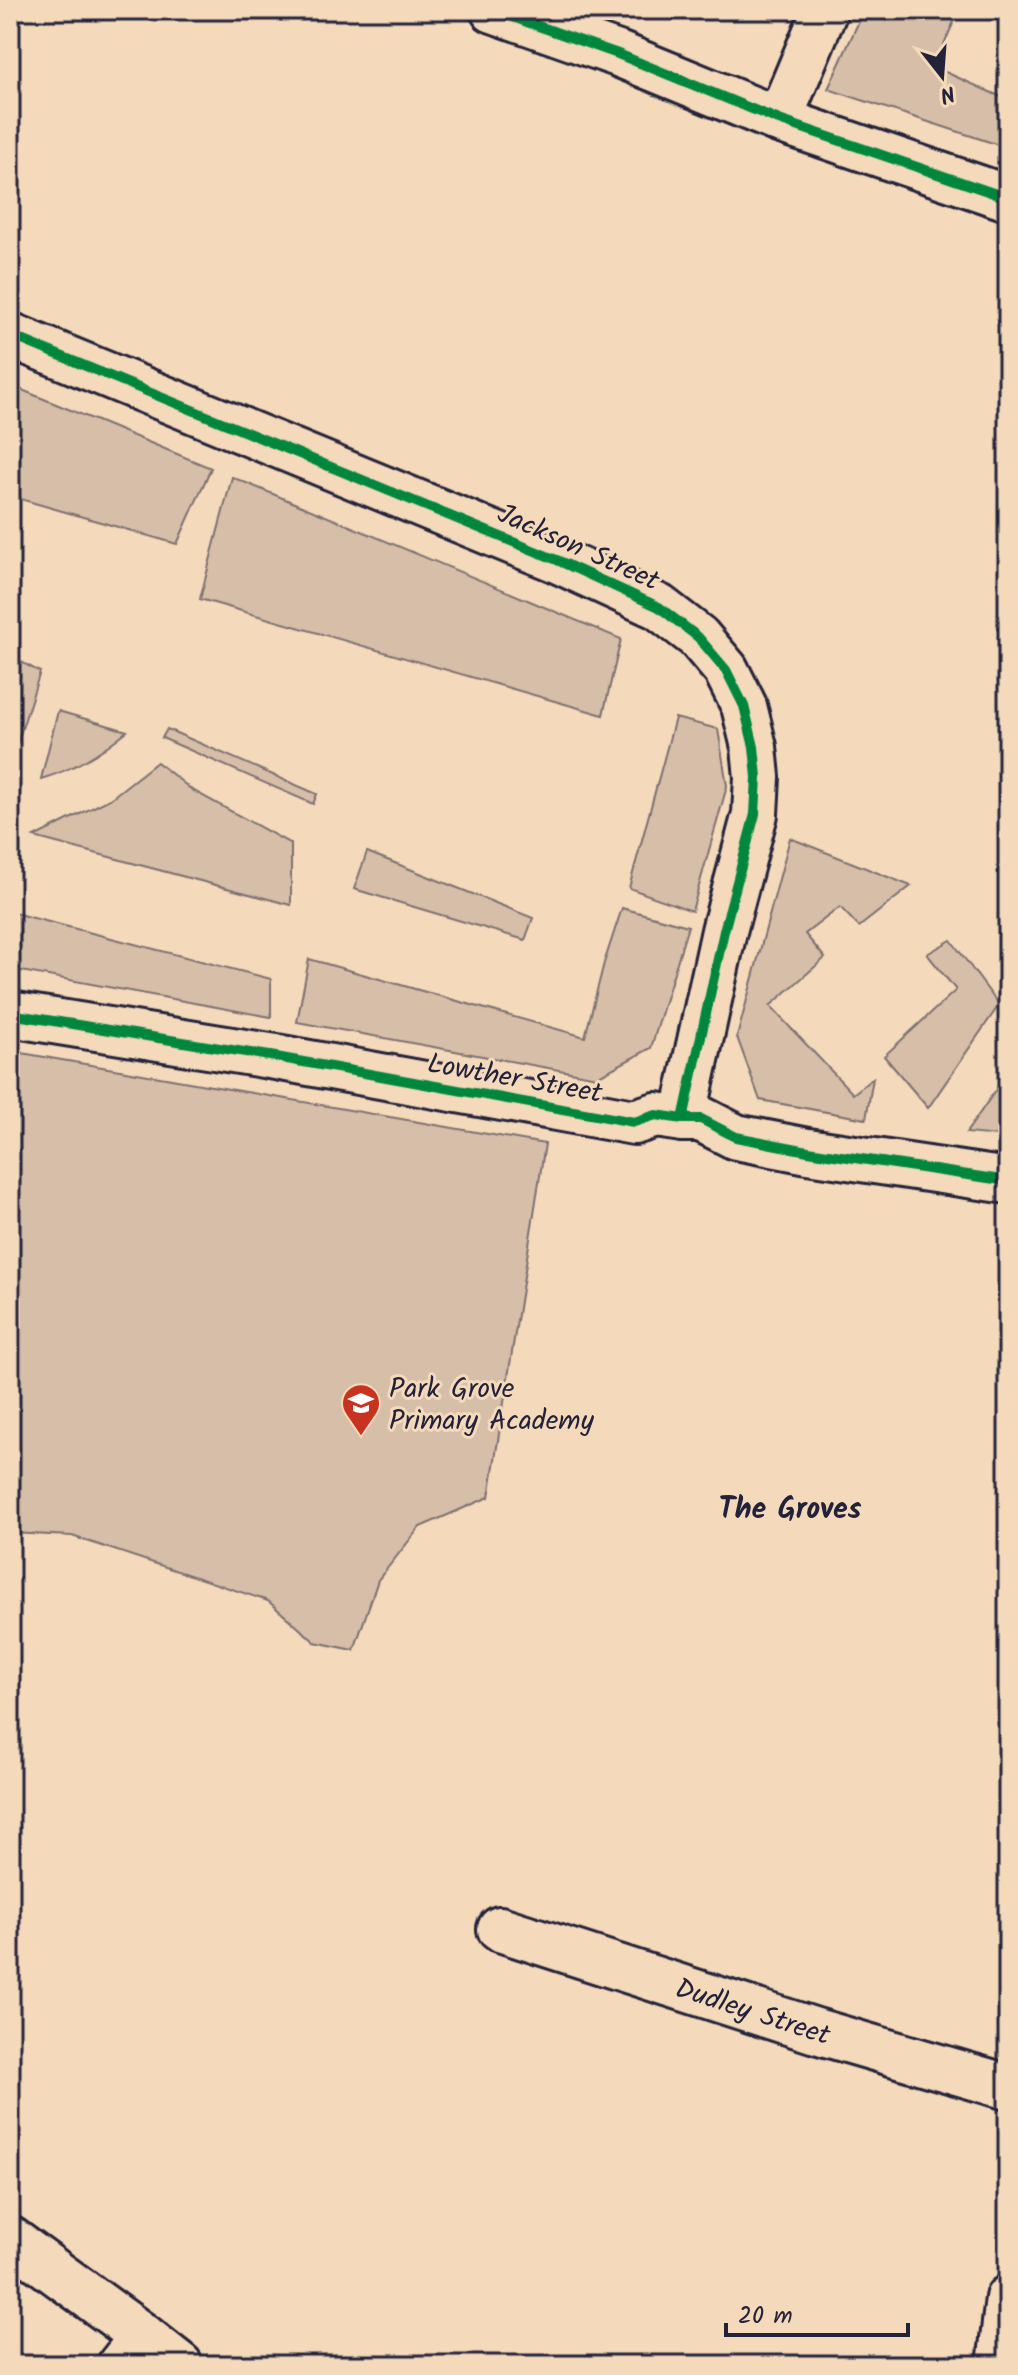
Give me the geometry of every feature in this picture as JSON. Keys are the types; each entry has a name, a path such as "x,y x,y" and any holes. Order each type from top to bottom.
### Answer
{"street":[{"path":"493,10 618,54 779,120 1008,198"},
{"path":"779,120 825,10"},
{"name":"Jackson Street","path":"10,335 557,560 659,607 698,637 726,670 744,706 754,747 757,777 755,814 724,931 683,1119"},
{"name":"Lowther Street","path":"10,1014 276,1057 634,1122 656,1115 701,1119 736,1137 1008,1181"},
{"name":"Dudley Street","path":"500,1929 816,2031 1008,2087"},
{"path":"10,2239 132,2350 180,2365"},
{"path":"1000,2365 1008,2298"}],"shaded area":[{"path":"864,10 959,10 934,67 1008,100 1008,148 828,89"},
{"path":"10,385 211,468 177,544 10,496"},
{"path":"232,477 621,639 603,715 200,599"},
{"path":"10,656 40,672 10,766"},
{"path":"58,711 127,731 87,760 41,779"},
{"path":"675,718 718,729 727,786 692,911 629,888"},
{"path":"167,729 317,794 313,804 162,738"},
{"path":"157,762 192,790 291,844 291,905 34,837 110,799"},
{"path":"790,838 911,886 859,927 840,907 805,934 825,958 770,1006 853,1094 873,1078 866,1119 760,1100 737,1037"},
{"path":"367,852 533,918 525,940 354,889"},
{"path":"622,908 688,926 651,1048 597,1077 297,1022 309,959 585,1037"},
{"path":"10,912 271,979 271,1017 10,969"},
{"path":"951,940 999,1005 928,1108 884,1056 956,990 927,954"},
{"path":"10,1051 545,1144 489,1497 420,1527 378,1580 354,1650 315,1642 268,1601 72,1536 10,1533"},
{"path":"1008,1078 1008,1137 966,1133 1002,1081"}],"cycle path":[{"path":"493,10 618,54 779,120 1008,198"},
{"path":"10,335 557,560 659,607 698,637 726,670 744,706 754,747 757,777 755,814 724,931 683,1119"},
{"path":"10,1014 276,1057 634,1122 656,1115 701,1119 736,1137 1008,1181"}],"place":[{"name":"Park Grove Primary Academy","path":"361,1437"}],"district":[{"name":"The Groves","path":"790,1508"}]}
